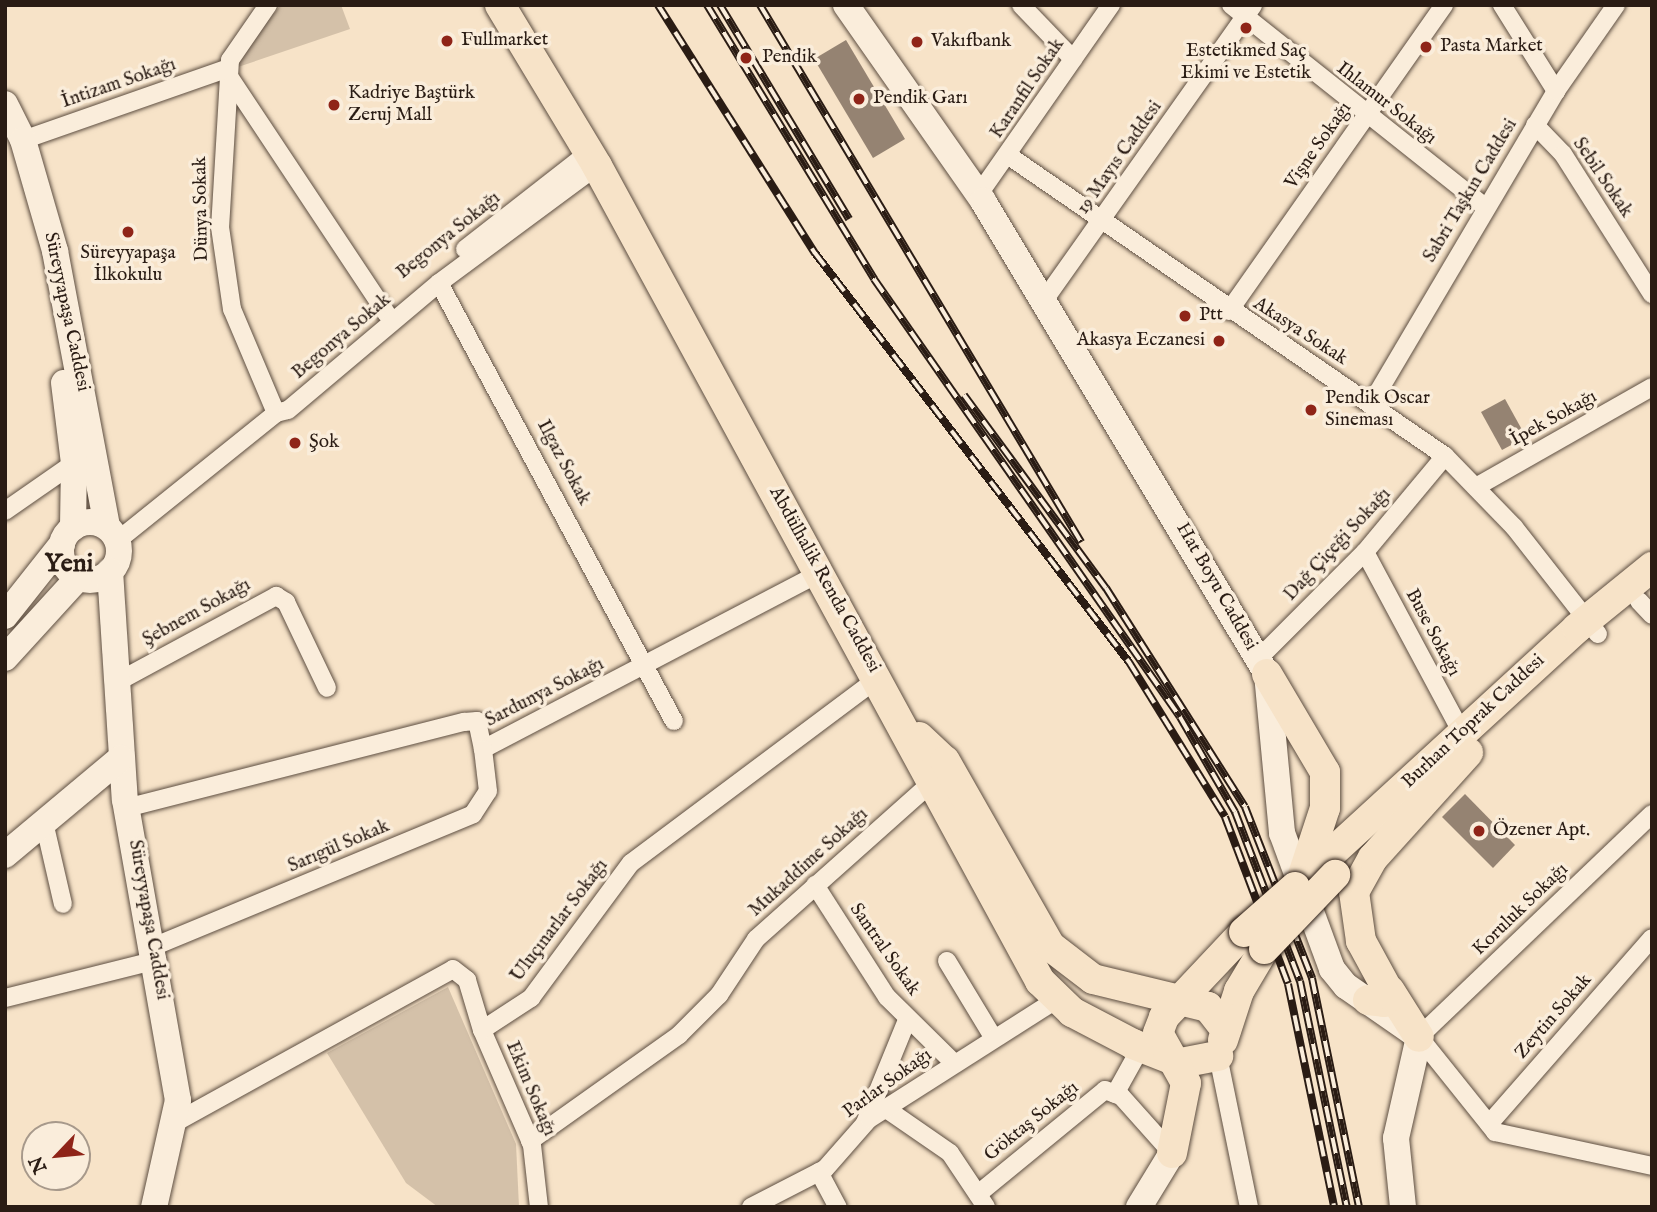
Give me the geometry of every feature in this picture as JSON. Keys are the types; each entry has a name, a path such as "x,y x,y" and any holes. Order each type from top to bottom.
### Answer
{"main road":[{"name":"Abdülhalik Renda Caddesi","path":"500,5 593,159 822,572 899,717 939,772 1036,929 1072,966 1116,985 1208,1007 1222,1043 1177,1061 1098,1027 1056,1000 1026,960 939,772"},
{"name":"Burhan Toprak Caddesi","path":"1254,940 1328,855 1465,743 1652,568"},
{"name":"Burhan Toprak Caddesi","path":"1592,626 1648,602"},
{"path":"1172,1153 1187,1090 1177,1061 1158,1033 1181,1002 1254,940 1300,882 1328,855 1322,765 1262,666"},
{"path":"1419,1037 1379,995 1361,941 1354,892 1373,858 1465,743"},
{"path":"1172,1153 1222,1043 1254,940"},
{"path":"1098,1027 1119,1009 1116,985"}],"street":[{"name":"Dünya Sokak","path":"268,5 228,72 222,262 249,360 276,413"},
{"name":"Hat Boyu Caddesi","path":"846,5 979,194 1045,299 1262,666 1282,833 1332,969 1379,995"},
{"path":"1021,5 1073,60"},
{"name":"Karanfil Sokak","path":"979,194 1009,156 1111,5"},
{"name":"Vişne Sokağı","path":"1229,311 1444,5"},
{"path":"1502,5 1556,91"},
{"name":"Sabri Taşkın Caddesi","path":"1371,404 1535,124 1616,5"},
{"name":"Ihlamur Sokağı","path":"1243,9 1366,117 1485,207"},
{"name":"19 Mayıs Caddesi","path":"1045,299 1102,220 1243,9"},
{"name":"İntizam Sokağı","path":"14,142 228,72"},
{"path":"228,72 387,314"},
{"name":"Süreyyapaşa Caddesi","path":"5,104 44,274 74,463 67,536"},
{"name":"Sebil Sokak","path":"1535,124 1563,154 1652,294"},
{"name":"Süreyyapaşa Caddesi","path":"14,142 57,263 112,534"},
{"name":"Akasya Sokak","path":"1009,156 1229,311 1445,456 1476,486 1592,626"},
{"name":"Begonya Sokak","path":"112,534 276,413 288,410 439,283 593,159"},
{"name":"Begonya Sokağı","path":"276,413 387,314 593,159"},
{"name":"Ilgaz Sokak","path":"439,283 648,664 674,721"},
{"name":"İpek Sokağı","path":"1476,486 1652,387"},
{"name":"Dağ Çiçeği Sokağı","path":"1262,666 1365,552 1445,456"},
{"path":"5,511 74,463"},
{"path":"5,616 67,536 112,534 118,561 110,570 81,578 5,658"},
{"path":"67,536 63,562 81,578 109,631"},
{"name":"Buse Sokağı","path":"1365,552 1465,743"},
{"path":"109,631 110,570"},
{"name":"Sardunya Sokağı","path":"127,808 464,722 477,721 483,748 822,572"},
{"name":"Şebnem Sokağı","path":"119,681 276,596 286,602 327,688"},
{"name":"Süreyyapaşa Caddesi","path":"109,631 119,681 121,758 127,808 156,953 176,1122 154,1207"},
{"name":"Uluçınarlar Sokağı","path":"482,1030 531,998 631,863 878,678"},
{"name":"Sarıgül Sokak","path":"5,998 156,953 473,814 488,791 483,748"},
{"path":"5,855 121,758"},
{"name":"Mukaddime Sokağı","path":"530,1141 679,1035 719,995 756,939 939,772"},
{"name":"Koruluk Sokağı","path":"1419,1037 1652,814"},
{"path":"44,822 63,904"},
{"name":"Santral Sokak","path":"815,885 907,1020 954,1063"},
{"name":"Zeytin Sokak","path":"1489,1124 1652,938"},
{"path":"947,961 993,1037"},
{"path":"176,1122 453,969 467,980 482,1030"},
{"name":"Parlar Sokağı","path":"751,1207 819,1172 865,1123 993,1037 1056,1000"},
{"path":"865,1123 907,1020"},
{"name":"Ekim Sokağı","path":"482,1030 530,1141 539,1207"},
{"path":"1419,1037 1489,1124 1513,1140 1652,1166"},
{"path":"1402,1207 1396,1138 1419,1037"},
{"path":"1222,1043 1249,1207"},
{"path":"1139,1207 1172,1153 1115,1094 1141,1047"},
{"name":"Göktaş Sokağı","path":"982,1200 1104,1090 1115,1094"},
{"path":"886,1108 950,1153 982,1200"},
{"path":"819,1172 838,1207"}],"shaded area":[{"path":"281,5 341,5 350,29 235,68 235,60"},
{"path":"448,987 516,1144 519,1207 438,1207 406,1183 327,1053"}],"building":[{"name":"Pendik Garı","path":"846,40 905,139 873,158 814,59"},
{"path":"1505,399 1526,437 1502,450 1481,412"},
{"name":"Özener Apt.","path":"1465,794 1515,845 1493,868 1442,817"}],"railway":[{"path":"658,5 815,253 1129,662 1225,817 1288,984 1334,1207"},
{"path":"707,5 874,279 1180,717 1235,812 1300,981 1347,1207"},
{"path":"720,5 849,219"},
{"path":"760,5 1081,542"},
{"path":"964,395 1106,588 1245,807 1312,978 1359,1207"}],"place":[{"name":"Estetikmed Saç Ekimi ve Estetik","path":"1246,28"},
{"name":"Fullmarket","path":"447,41"},
{"name":"Vakıfbank","path":"917,42"},
{"name":"Pasta Market","path":"1426,47"},
{"name":"Pendik","path":"746,58"},
{"name":"Pendik Garı","path":"859,99"},
{"name":"Kadriye Baştürk Zeruj Mall","path":"334,105"},
{"name":"Süreyyapaşa İlkokulu","path":"128,232"},
{"name":"Ptt","path":"1185,316"},
{"name":"Akasya Eczanesi","path":"1219,341"},
{"name":"Pendik Oscar Sineması","path":"1311,410"},
{"name":"Şok","path":"295,443"},
{"name":"Özener Apt.","path":"1479,831"}],"district":[{"name":"Yeni","path":"69,564"}]}
